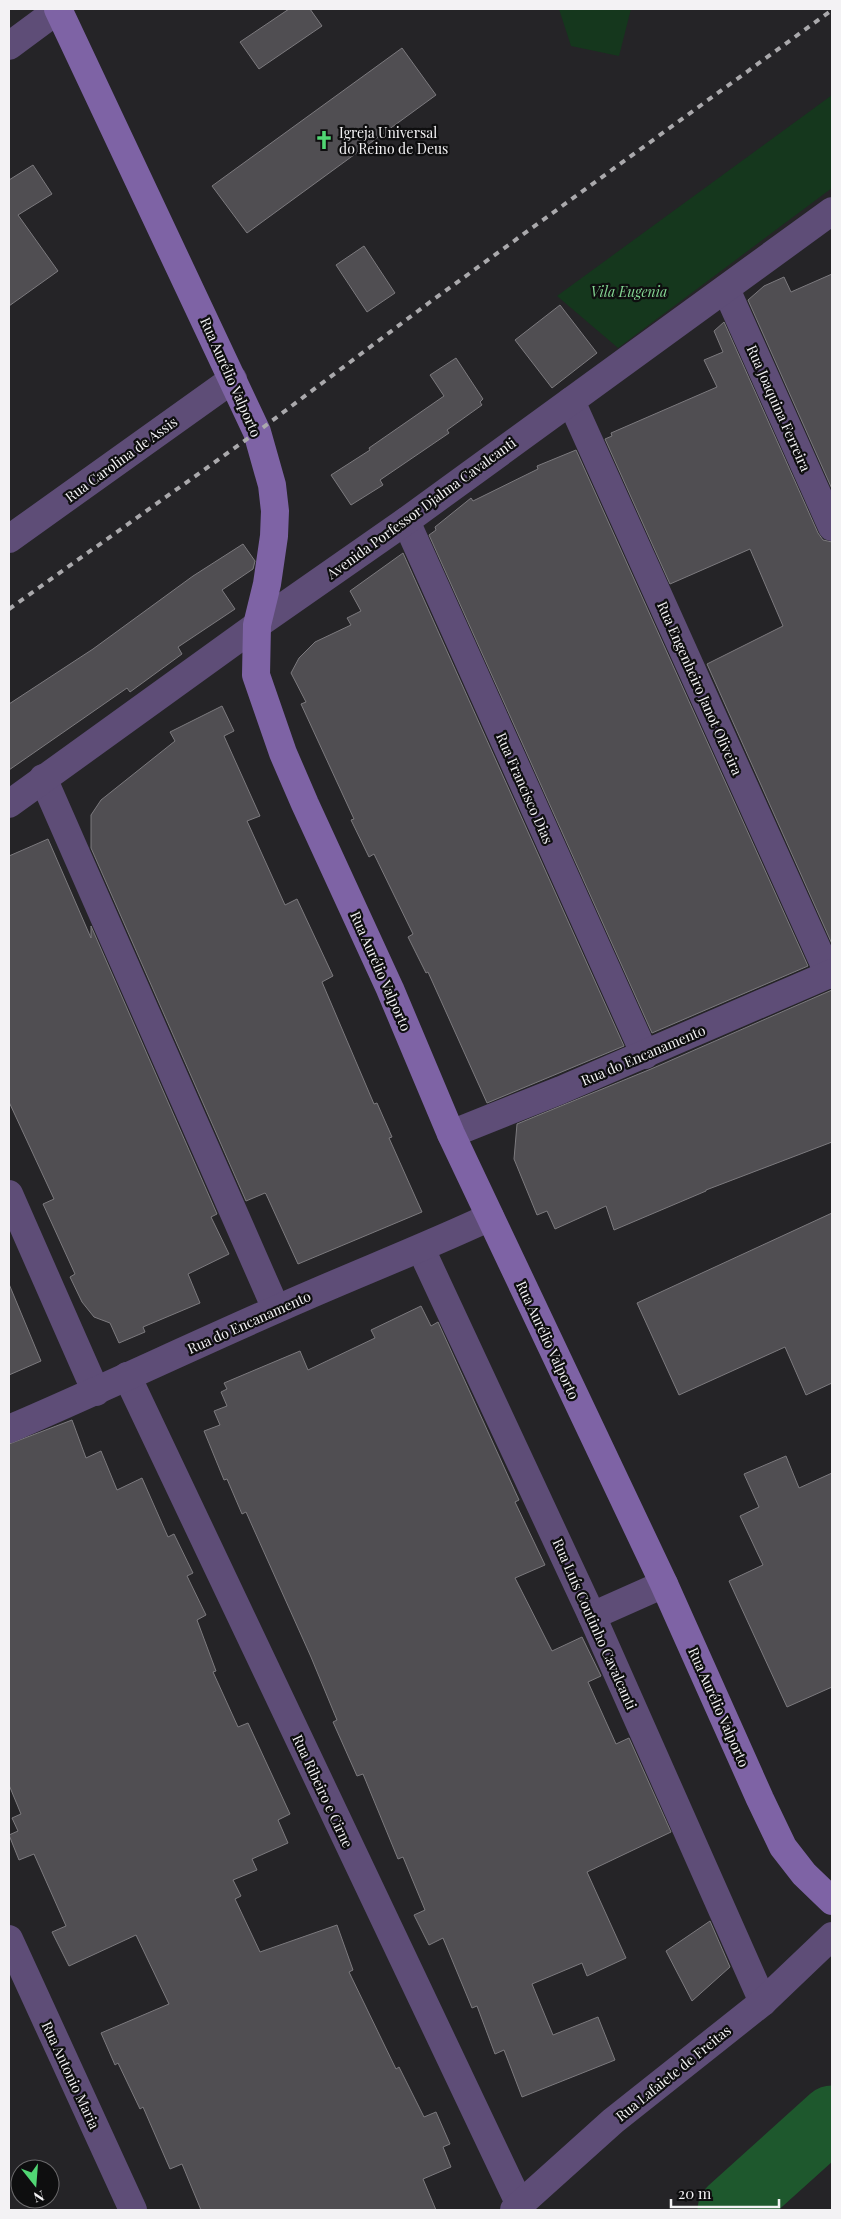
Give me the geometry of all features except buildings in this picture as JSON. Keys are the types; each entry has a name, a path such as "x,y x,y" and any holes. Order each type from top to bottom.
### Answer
{"main road":[{"name":"Rua Aurélio Valporto","path":"59,9 257,432 272,485 275,511 274,536 267,584 257,625 256,675 272,725 304,804 390,989 451,1134 664,1584 760,1799 784,1847 804,1874 832,1901"}],"street":[{"path":"9,46 59,9"},
{"name":"Avenida Porfessor Djalma Cavalcanti","path":"9,804 257,625 406,521 832,211"},
{"name":"Rua Joaquina Ferreira","path":"726,289 832,527"},
{"name":"Rua Carolina de Assis","path":"9,539 233,379"},
{"name":"Rua Engenheiro Janot Oliveira","path":"571,400 831,974"},
{"name":"Rua Francisco Dias","path":"406,521 644,1055"},
{"path":"43,778 276,1309"},
{"name":"Rua do Encanamento","path":"451,1134 644,1055 831,974"},
{"path":"9,1194 96,1392"},
{"name":"Rua do Encanamento","path":"9,1429 96,1392 127,1376 276,1309 490,1217"},
{"name":"Rua Luís Coutinho Cavalcanti","path":"421,1248 592,1616 763,2002"},
{"name":"Rua Ribeiro e Cirne","path":"127,1376 517,2208"},
{"path":"592,1616 664,1584"},
{"name":"Rua Lafaiete de Freitas","path":"517,2208 613,2122 763,2002 832,1936"},
{"name":"Rua Antonio Maria","path":"9,1939 133,2210"}],"green space":[{"path":"559,9 631,9 619,56 571,46"},
{"name":"Vila Eugenia","path":"832,95 832,188 618,348 557,296"}],"waterway":[{"path":"730,2210 832,2118"}],"railway":[{"path":"9,609 257,432 430,302 832,10"}],"place":[{"name":"Igreja Universal do Reino de Deus","path":"324,140"}]}
